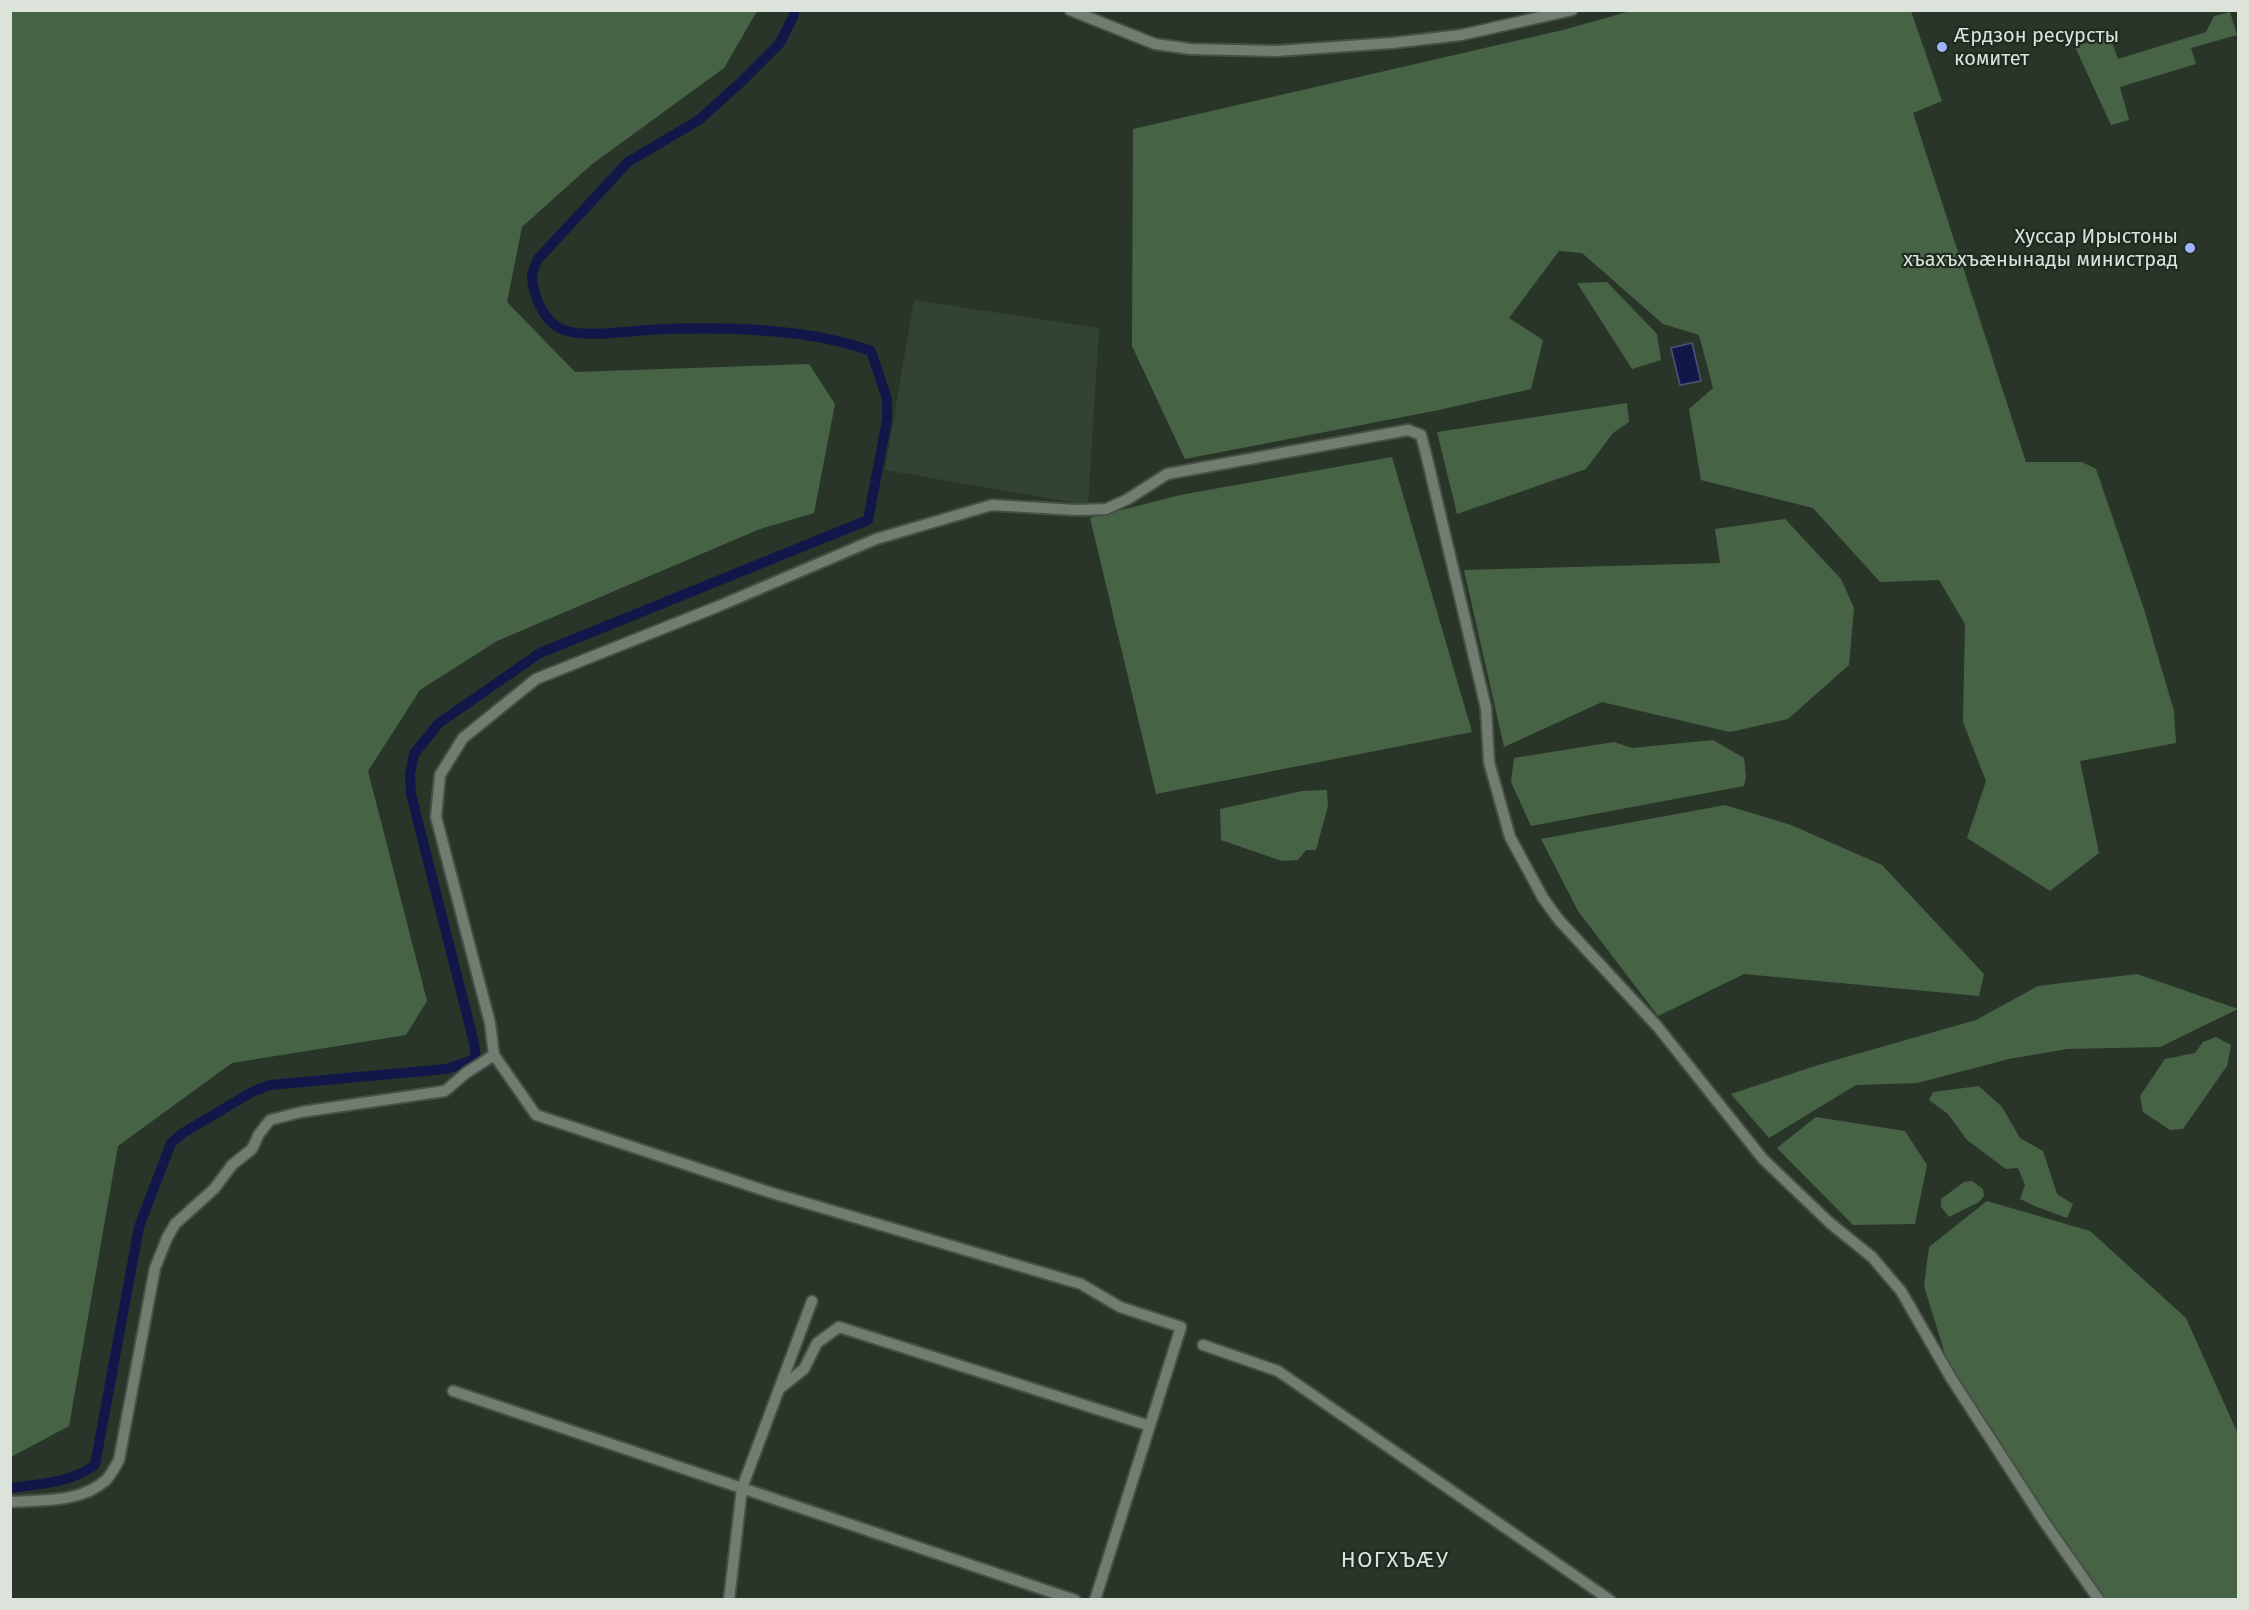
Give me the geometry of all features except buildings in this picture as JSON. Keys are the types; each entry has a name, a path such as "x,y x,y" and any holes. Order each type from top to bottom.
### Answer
{"street":[{"path":"1070,10 1155,44 1191,49 1276,51 1392,43 1461,35 1572,10"},
{"path":"1095,1599 1181,1327 1120,1307 1081,1284 772,1193 536,1115 494,1055 490,1023 436,817 440,775 463,738 536,679 719,606 876,539 992,505 1076,510 1106,509 1128,499 1167,474 1408,430 1421,435 1427,458 1486,708 1489,762 1510,837 1543,897 1559,920 1657,1026 1763,1159 1830,1223 1872,1257 1901,1291 1951,1378 2045,1523 2098,1599"},
{"path":"10,1502 58,1499 90,1491 108,1479 119,1460 156,1268 167,1238 175,1224 214,1189 232,1165 252,1149 259,1134 270,1120 301,1112 445,1091 466,1073 494,1055"},
{"path":"729,1599 742,1488 812,1300"},
{"path":"779,1389 804,1369 817,1343 838,1327 1150,1426"},
{"path":"1203,1345 1278,1371 1610,1599"},
{"path":"453,1391 1075,1599"}],"shaded area":[{"path":"914,300 1099,328 1088,505 885,470"},
{"path":"1692,343 1701,381 1680,385 1671,348"}],"green space":[{"path":"11,10 757,11 724,68 591,165 522,227 507,302 575,372 809,364 835,404 814,513 760,529 497,641 420,690 368,771 427,1001 406,1035 232,1063 118,1146 69,1426 11,1457"},
{"path":"1634,10 1911,11 1942,101 1913,113 2026,462 2082,462 2096,469 2144,609 2174,711 2176,743 2080,761 2099,853 2050,891 1967,838 1986,781 1963,722 1965,624 1939,580 1880,582 1813,508 1701,480 1689,409 1713,388 1699,335 1663,324 1582,253 1559,251 1509,318 1543,340 1531,389 1439,410 1185,459 1132,346 1133,129 1563,30"},
{"path":"2230,12 2237,35 2191,48 2196,64 2120,87 2129,120 2111,125 2075,47 2109,34 2118,59 2206,32 2214,16"},
{"path":"1607,282 1657,334 1661,360 1632,369 1577,283"},
{"path":"1627,403 1629,422 1613,433 1586,469 1457,514 1437,432"},
{"path":"1392,457 1472,732 1156,794 1090,518 1180,495"},
{"path":"1785,519 1841,579 1854,608 1849,665 1788,719 1730,732 1602,702 1504,747 1464,570 1720,563 1715,529"},
{"path":"1713,740 1744,758 1746,777 1744,786 1531,826 1511,782 1514,758 1614,742 1632,748"},
{"path":"1327,790 1328,806 1316,850 1306,850 1298,860 1282,861 1221,840 1220,809 1302,791"},
{"path":"1725,805 1791,825 1882,865 1984,974 1979,996 1744,974 1658,1016 1578,911 1541,839"},
{"path":"2137,974 2238,1009 2160,1047 2067,1049 2009,1059 1917,1083 1856,1085 1769,1138 1731,1094 1818,1065 1976,1020 2038,986"},
{"path":"2216,1037 2231,1045 2227,1066 2183,1129 2170,1130 2143,1112 2140,1096 2165,1059 2195,1053 2203,1042"},
{"path":"1979,1086 2002,1107 2020,1138 2043,1151 2057,1194 2073,1204 2067,1218 2020,1199 2025,1185 2018,1168 2006,1169 1967,1140 1948,1114 1929,1100 1933,1092"},
{"path":"1816,1117 1905,1131 1927,1165 1915,1224 1853,1225 1777,1148"},
{"path":"1972,1181 1983,1189 1984,1196 1979,1202 1949,1217 1941,1207 1941,1199 1964,1182"},
{"path":"1987,1201 2090,1231 2186,1318 2238,1434 2238,1599 2104,1599 1949,1367 1924,1286 1929,1247"}],"waterway":[{"path":"10,1488 65,1479 76,1476 95,1465 139,1227 171,1143 183,1133 252,1092 270,1085 446,1069 476,1059 474,1043 411,794 410,774 414,754 439,723 540,653 868,520 887,420 887,399 871,351 847,343 796,333 741,329 688,328 601,334 577,333 559,328 552,323 538,301 533,284 532,274 538,259 628,162 699,120 740,83 780,43 794,15 794,10"}],"place":[{"name":"Æрдзон ресурсты комитет","path":"1942,47"},
{"name":"Хуссар Ирыстоны хъахъхъæнынады министрад","path":"2190,248"}],"district":[{"name":"НОГХЪÆУ","path":"1395,1561"}]}
